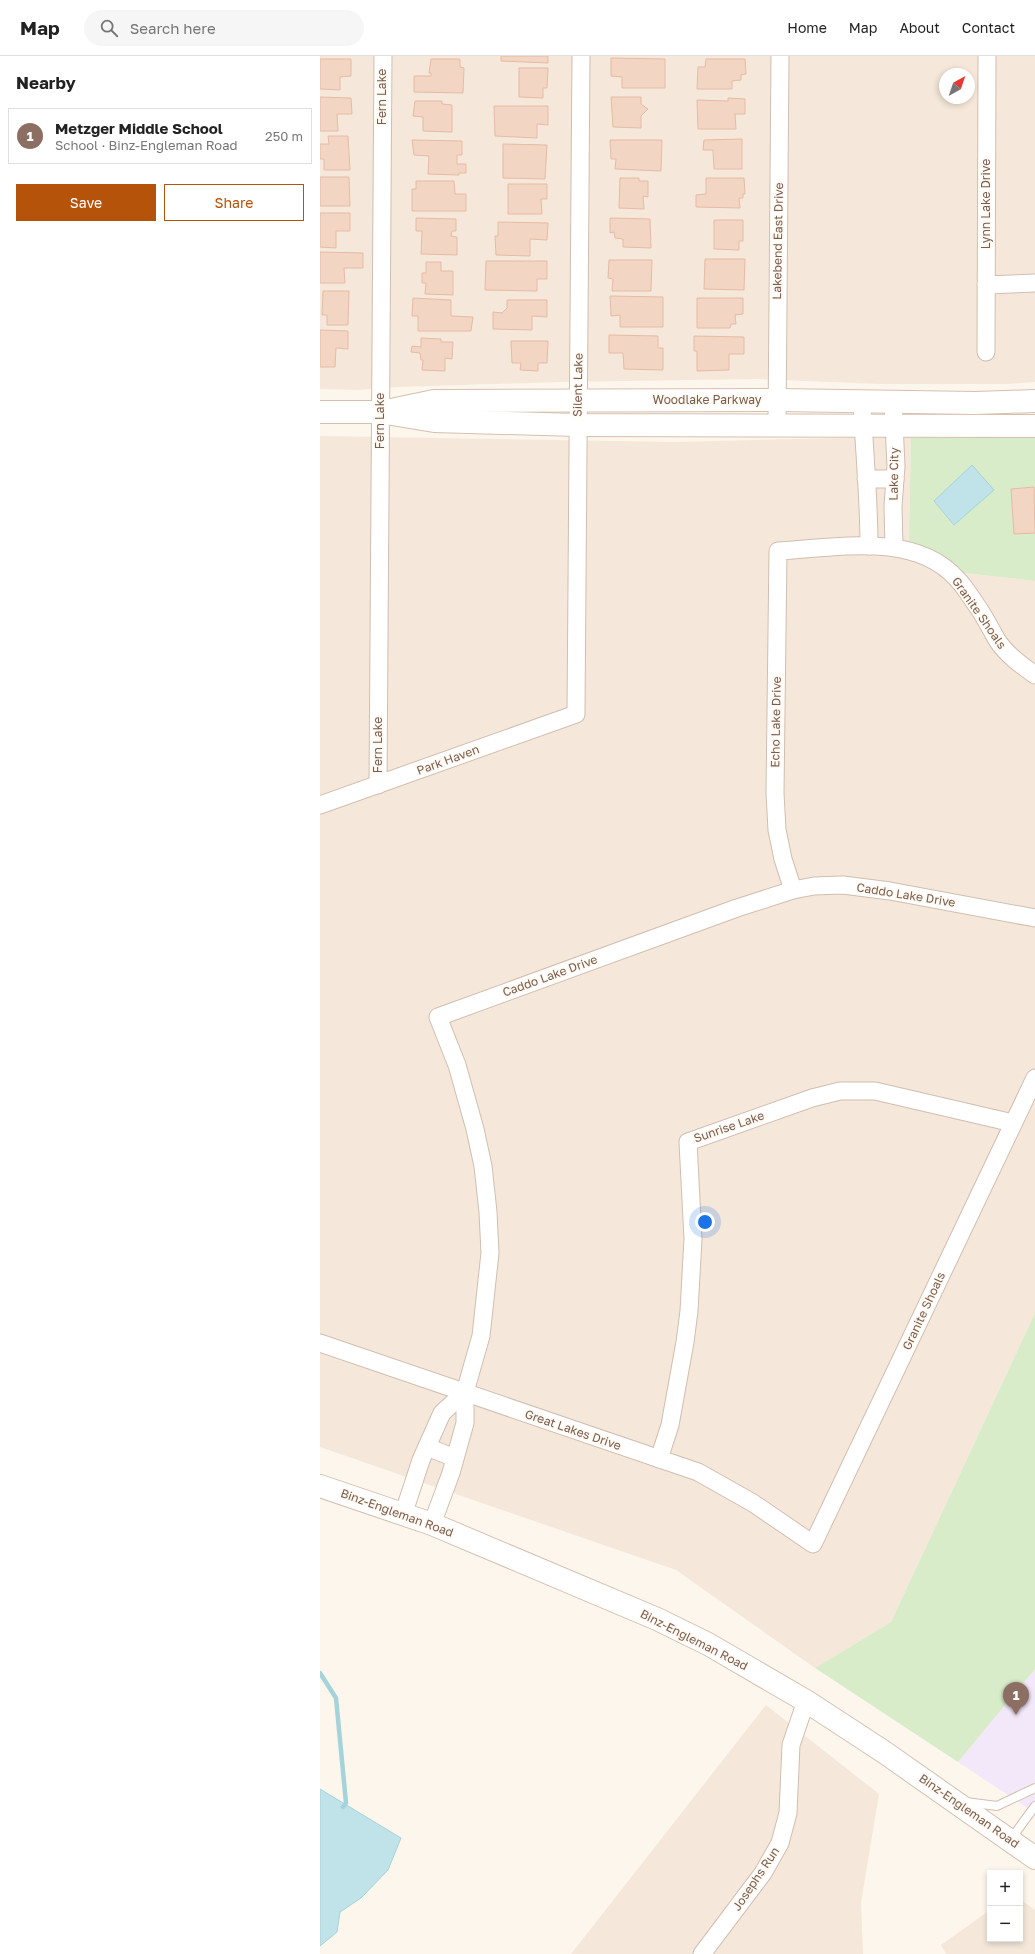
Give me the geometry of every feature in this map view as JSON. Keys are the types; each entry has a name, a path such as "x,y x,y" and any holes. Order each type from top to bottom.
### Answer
{"street":[{"name":"Fern Lake","path":"378,785 383,56"},
{"name":"Silent Lake","path":"576,714 581,56"},
{"name":"Lakebend East Drive","path":"777,426 780,56"},
{"name":"Lynn Lake Drive","path":"986,352 988,56"},
{"path":"986,285 1035,283"},
{"name":"Woodlake Parkway","path":"380,412 434,401 578,399 976,403 1035,401"},
{"path":"862,401 869,507 869,546"},
{"name":"Lake City","path":"893,402 895,479 894,547"},
{"name":"Woodlake Parkway","path":"320,412 380,412 434,421 577,425 863,427 1035,426"},
{"path":"866,479 895,479"},
{"name":"Granite Shoals","path":"778,551 869,546 894,547 924,555 938,563 957,578 984,615 998,641 1017,661 1035,675"},
{"name":"Echo Lake Drive","path":"778,551 775,792 777,830 783,859 793,890"},
{"name":"Park Haven","path":"320,805 576,714"},
{"name":"Caddo Lake Drive","path":"432,1524 451,1472 465,1423 465,1392 481,1336 490,1253 488,1212 475,1129 457,1065 438,1017 737,908 793,890 814,886 863,886 1035,918"},
{"name":"Granite Shoals","path":"813,1544 1035,1078"},
{"name":"Sunrise Lake","path":"659,1459 670,1425 689,1311 693,1240 688,1142 812,1098 840,1091 876,1091 1013,1123"},
{"name":"Great Lakes Drive","path":"320,1343 698,1472 720,1483 813,1544"},
{"path":"403,1515 421,1460 442,1413 465,1392"},
{"path":"427,1447 455,1458"},
{"name":"Binz-Engleman Road","path":"320,1486 432,1524 657,1619 708,1644 806,1701 954,1801 1035,1858"},
{"name":"Josephs Run","path":"702,1954 764,1873 780,1843 788,1813 791,1745 806,1701"}],"lane":[{"path":"954,1801 997,1806 1035,1788"},
{"path":"1010,1840 1035,1806"}],"shaded area":[{"path":"320,56 1035,56 1035,382 1008,384 880,384 756,379 561,382 398,387 357,390 320,389"},
{"path":"320,436 677,442 911,436 909,541 933,551 964,573 1035,581 1035,1313 891,1622 815,1668 676,1570 320,1447"},
{"path":"1035,1669 1035,1813 958,1762"},
{"path":"766,1705 879,1794 861,1903 863,1954 571,1954"},
{"path":"1023,1901 1035,1910 1035,1954 946,1954 941,1945 987,1912 987,1942 1023,1942"}],"green space":[{"path":"1035,435 1035,581 964,573 933,551 909,541 911,436"},
{"path":"1035,1313 1035,1669 958,1762 815,1668 891,1622"}],"water":[{"path":"972,465 994,490 954,525 934,501"},
{"path":"320,1789 401,1838 388,1870 361,1898 340,1912 337,1932 320,1946"}],"building":[{"path":"501,56 548,56 548,63 501,61"},
{"path":"611,58 665,59 665,88 622,88 622,77 611,76"},
{"path":"320,59 351,59 351,76 340,77 340,90 320,89"},
{"path":"431,59 460,59 460,67 464,68 463,93 414,92 414,76 431,76 431,73 429,73"},
{"path":"706,59 745,59 746,74 741,75 741,80 732,81 732,89 697,89 698,67 705,67"},
{"path":"519,68 548,68 547,88 543,88 543,98 519,97"},
{"path":"320,97 351,98 352,114 337,114 338,131 320,131"},
{"path":"611,97 641,97 641,104 648,109 641,116 641,128 613,127"},
{"path":"728,98 745,99 745,114 735,114 736,129 698,129 697,100 728,101"},
{"path":"415,101 442,101 442,104 452,105 452,132 423,131 423,117 413,116"},
{"path":"494,106 548,106 548,125 537,124 537,138 495,136"},
{"path":"328,136 348,136 350,170 324,170 324,159 320,159 320,144 329,144"},
{"path":"742,139 742,169 714,169 713,150 703,150 704,140"},
{"path":"412,140 462,141 462,155 457,155 457,164 466,164 466,173 459,173 459,175 428,174 429,156 414,155"},
{"path":"610,140 662,140 661,171 615,169 616,159 611,159"},
{"path":"503,144 547,145 545,179 503,178"},
{"path":"320,177 349,177 350,206 320,206"},
{"path":"620,178 639,178 639,181 648,181 648,197 643,196 644,209 619,208"},
{"path":"706,178 744,178 745,194 743,194 743,198 739,198 740,208 696,207 696,195 706,194"},
{"path":"416,181 454,181 455,194 466,194 466,211 412,211 412,189 416,189"},
{"path":"508,184 547,184 547,199 541,199 542,214 508,214"},
{"path":"320,213 350,213 350,231 336,231 336,248 320,247"},
{"path":"416,218 456,219 456,231 452,231 451,236 457,237 457,255 421,254 422,231 416,231"},
{"path":"610,218 650,219 651,248 623,247 623,239 615,238 614,232 610,233"},
{"path":"714,220 743,220 743,241 739,241 739,250 714,249"},
{"path":"498,222 548,223 547,240 530,239 530,256 496,255 495,236 498,236"},
{"path":"320,252 363,253 363,268 344,268 345,283 320,283"},
{"path":"705,259 745,259 744,290 704,289"},
{"path":"609,260 652,260 651,291 612,291 613,279 608,278"},
{"path":"486,261 547,261 547,279 537,279 537,291 485,290"},
{"path":"426,262 441,262 441,271 453,271 453,295 425,294 426,283 422,283 422,273 426,273"},
{"path":"323,291 349,291 348,325 327,325 327,315 322,315"},
{"path":"610,296 663,297 663,327 620,327 620,315 611,316"},
{"path":"413,298 451,300 451,316 473,317 471,331 418,331 418,316 412,316"},
{"path":"697,298 743,298 743,314 735,315 736,324 731,324 730,328 697,328"},
{"path":"507,300 547,300 547,317 532,316 532,330 493,329 493,312 502,313 507,308"},
{"path":"320,330 348,331 348,349 336,348 335,367 320,367"},
{"path":"609,335 658,336 658,348 663,348 663,370 624,369 623,353 609,353"},
{"path":"694,336 744,337 744,354 729,354 729,370 697,371 697,351 694,351"},
{"path":"421,338 441,339 441,342 453,342 452,359 445,358 445,371 422,370 423,360 421,360 420,353 411,352 412,346 421,347"},
{"path":"511,341 548,341 547,363 538,363 538,371 520,370 521,363 512,363"},
{"path":"1034,487 1035,533 1014,534 1011,489"}],"waterway":[{"path":"320,1673 336,1698 346,1803 343,1807"}],"place":[{"name":"Metzger Middle School","path":"1016,1715"}]}
